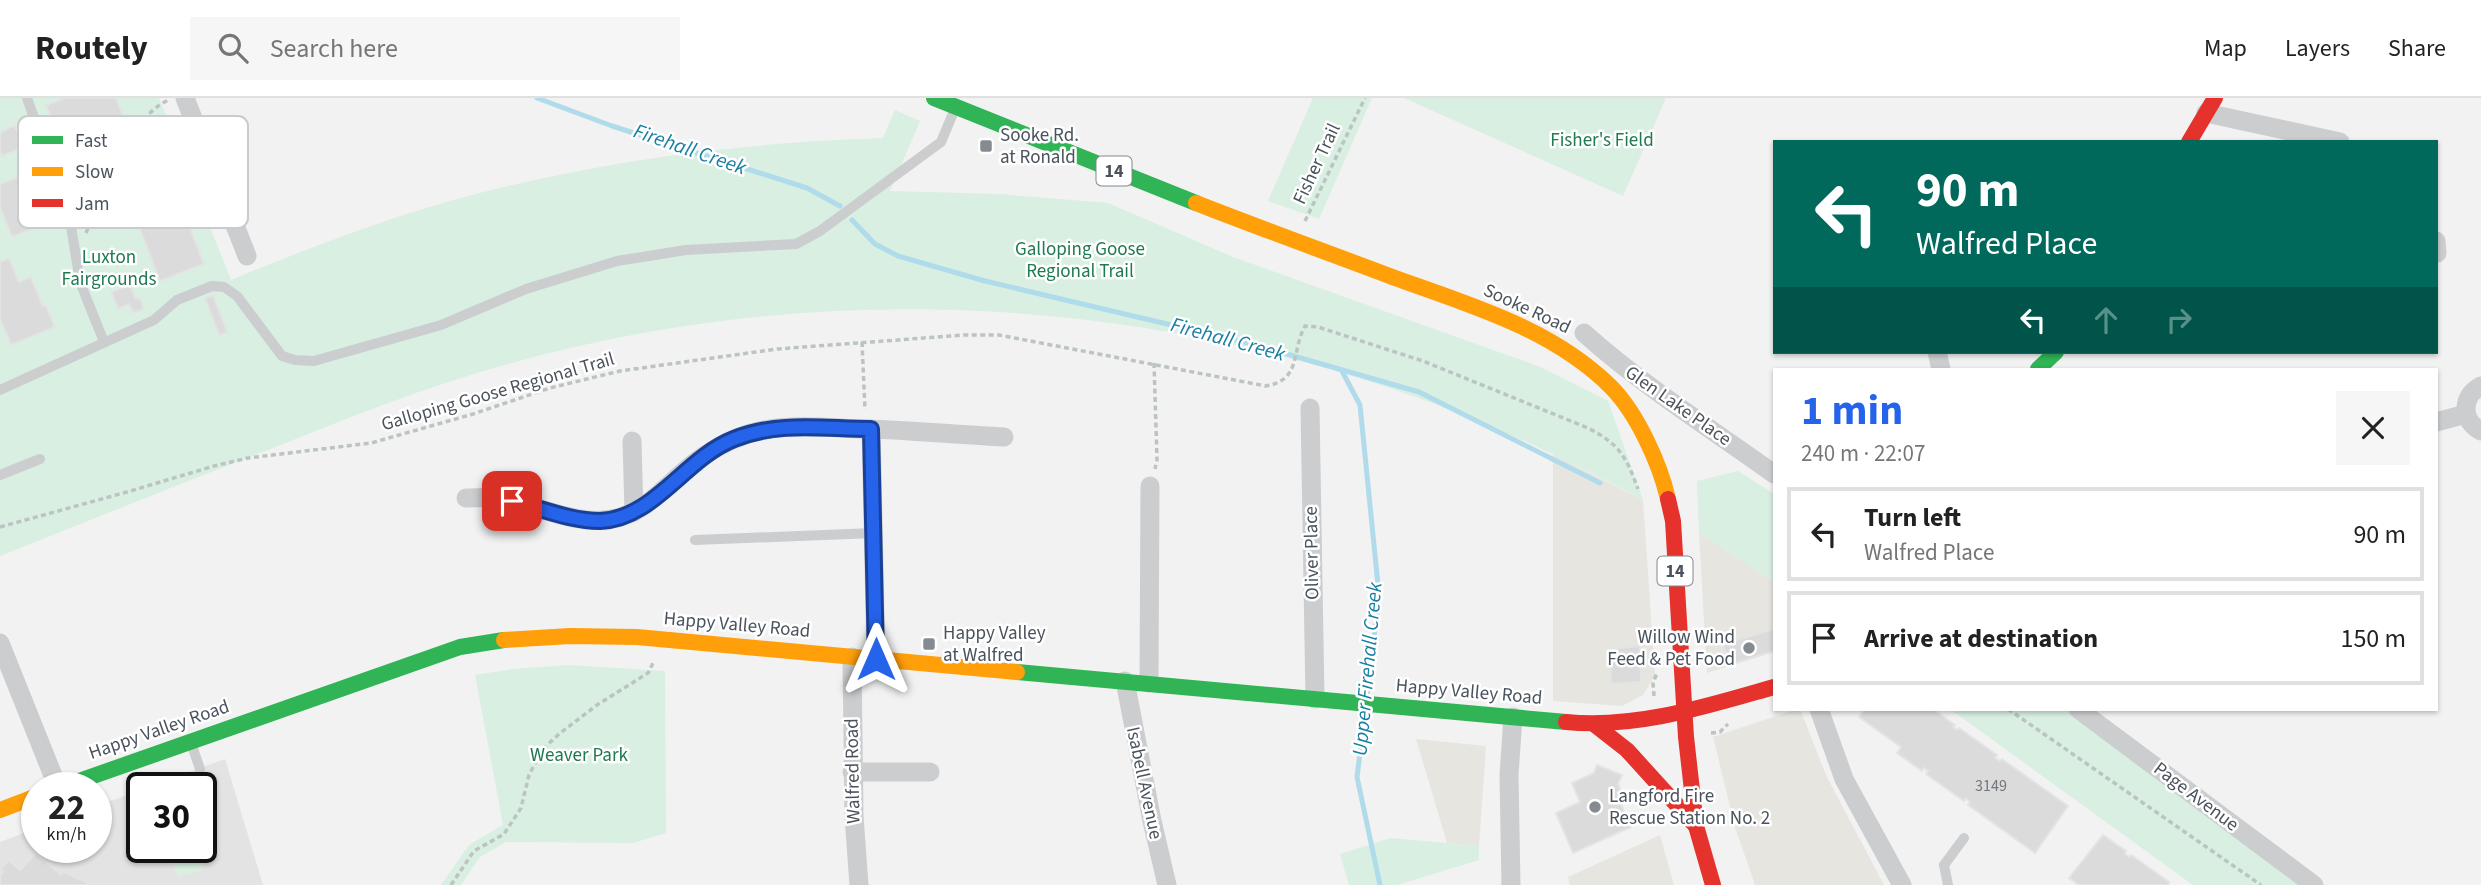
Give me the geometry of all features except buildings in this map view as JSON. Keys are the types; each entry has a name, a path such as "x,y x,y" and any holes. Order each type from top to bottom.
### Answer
{"main road":[{"name":"Sooke Road","path":"934,98 969,107 1296,242 1492,313 1564,348 1612,388 1635,421 1661,470 1673,521 1684,713 1696,825 1713,885"},
{"path":"2190,140 2210,106"},
{"path":"2039,368 2054,354"},
{"name":"Happy Valley Road","path":"104,772 460,647 513,639 576,635 663,640 1595,725 1684,713 1773,687"},
{"path":"1595,725 1628,750 1696,825"},
{"path":"0,810 21,802"}],"street":[{"path":"186,98 193,116"},
{"path":"2210,106 2333,140"},
{"path":"236,228 247,256"},
{"name":"Glen Lake Place","path":"1584,333 1659,395 1773,473"},
{"path":"2481,386 2470,394 2466,404 2470,423 2481,431"},
{"name":"Oliver Place","path":"1310,408 1315,699"},
{"path":"2438,421 2466,414"},
{"path":"466,498 497,498 576,518 599,521 634,512 648,504 684,471 713,450 734,439 766,429 794,426 1004,437"},
{"path":"868,429 874,533 876,659"},
{"path":"632,441 634,512"},
{"path":"1149,683 1150,486"},
{"path":"1,647 52,772"},
{"name":"Walfred Road","path":"852,657 852,772 859,885"},
{"name":"Isabell Avenue","path":"1125,681 1167,885"},
{"path":"1820,711 1844,779 1902,885"},
{"name":"Page Avenue","path":"2081,711 2314,885"},
{"path":"1511,885 1509,775 1513,716"},
{"path":"852,772 930,772"}],"lane":[{"path":"27,98 33,116"},
{"path":"0,390 154,320 177,300 212,285 224,287 237,296 282,356 314,361 441,325 526,289 617,261 686,250 796,244 830,224 941,142 969,107"},
{"path":"71,228 80,282 104,342"},
{"path":"0,475 40,459"},
{"path":"695,540 874,533"},
{"path":"191,742 200,769"},
{"path":"1948,885 1944,865 1964,838"}],"path":[{"path":"149,116 161,103 174,98"},
{"name":"Fisher Trail","path":"1296,242 1365,98"},
{"path":"76,257 89,228"},
{"name":"Galloping Goose Regional Trail","path":"0,527 248,458 371,443 473,414 550,388 620,371 753,352 862,342 999,335 1266,386 1279,384 1293,366 1305,326 1318,327 1423,361 1588,428 1617,446 1641,496"},
{"path":"862,342 868,429"},
{"path":"1150,486 1157,460 1154,363"},
{"path":"451,885 474,851 505,834 521,808 528,775 542,751 559,734 597,705 648,673 663,640"},
{"path":"1654,689 1657,672"},
{"path":"2011,711 2261,885"}],"shaded area":[{"path":"1553,454 1643,500 1655,675 1643,695 1622,706 1553,701"},
{"path":"1699,533 1773,581 1773,652 1707,673"},
{"path":"1791,711 1801,711 1826,775 1884,885 1755,885 1735,827 1713,737"},
{"path":"1416,739 1486,746 1479,846 1447,843"},
{"path":"225,759 263,885 0,885 0,842 21,834 21,863 112,863 112,800 126,796 126,863 217,863 217,772 189,772"},
{"path":"1660,835 1674,885 1570,885 1568,877"}],"green space":[{"name":"Luxton Fairgrounds","path":"0,98 159,98 166,116 18,116 18,228 210,228 231,280 410,213 546,178 713,150 883,138 895,110 920,121 890,191 999,194 1108,203 1233,257 1538,366 1608,401 1643,500 1539,448 1432,403 1320,367 1206,339 1090,320 973,311 856,310 738,319 622,337 508,364 448,382 360,414 0,556"},
{"path":"1313,98 1372,98 1319,219 1268,201"},
{"name":"Fisher's Field","path":"1404,98 1666,98 1623,196"},
{"path":"1738,471 1773,493 1773,581 1699,533 1697,481"},
{"name":"Weaver Park","path":"568,665 665,671 666,833 633,843 506,842 480,857 461,885 441,885 469,845 503,825 475,675"},
{"path":"1953,711 2077,711 2317,885 2193,885"},
{"path":"1391,838 1479,846 1479,860 1397,885 1349,885 1340,854"},
{"path":"172,863 200,863 203,870 178,877"}],"waterway":[{"name":"Firehall Creek","path":"537,98 612,126 807,188 840,206"},
{"name":"Firehall Creek","path":"852,220 875,244 898,256 985,281 1252,344 1419,392 1600,483"},
{"name":"Upper Firehall Creek","path":"1342,371 1360,405 1379,595 1367,696"},
{"name":"Upper Firehall Creek","path":"1365,713 1357,777 1380,885"}],"traffic: fast":[{"path":"934,98 1196,203"},
{"path":"2039,368 2054,354"},
{"path":"105,772 460,647 504,640"},
{"path":"1017,672 1566,722"}],"traffic: slow":[{"path":"1196,203 1481,309 1563,349 1588,367 1621,398 1653,455 1668,499"},
{"path":"504,640 570,636 637,637 1017,672"},
{"path":"0,810 21,802"}],"traffic: jam":[{"path":"2190,140 2215,98"},
{"path":"1668,499 1673,521 1686,737 1696,826 1713,885"},
{"path":"1566,722 1645,719 1773,687"},
{"path":"1595,725 1627,750 1696,826"}],"place":[{"name":"Sooke Rd. at Ronald","path":"986,146"},
{"name":"Happy Valley at Walfred","path":"929,644"},
{"name":"Willow Wind Feed & Pet Food","path":"1749,648"},
{"name":"Langford Fire Rescue Station No. 2","path":"1595,807"}],"route":[{"path":"512,501 576,518 599,521 618,518 648,504 684,471 734,439 766,429 794,426 871,429 876,659"}]}
